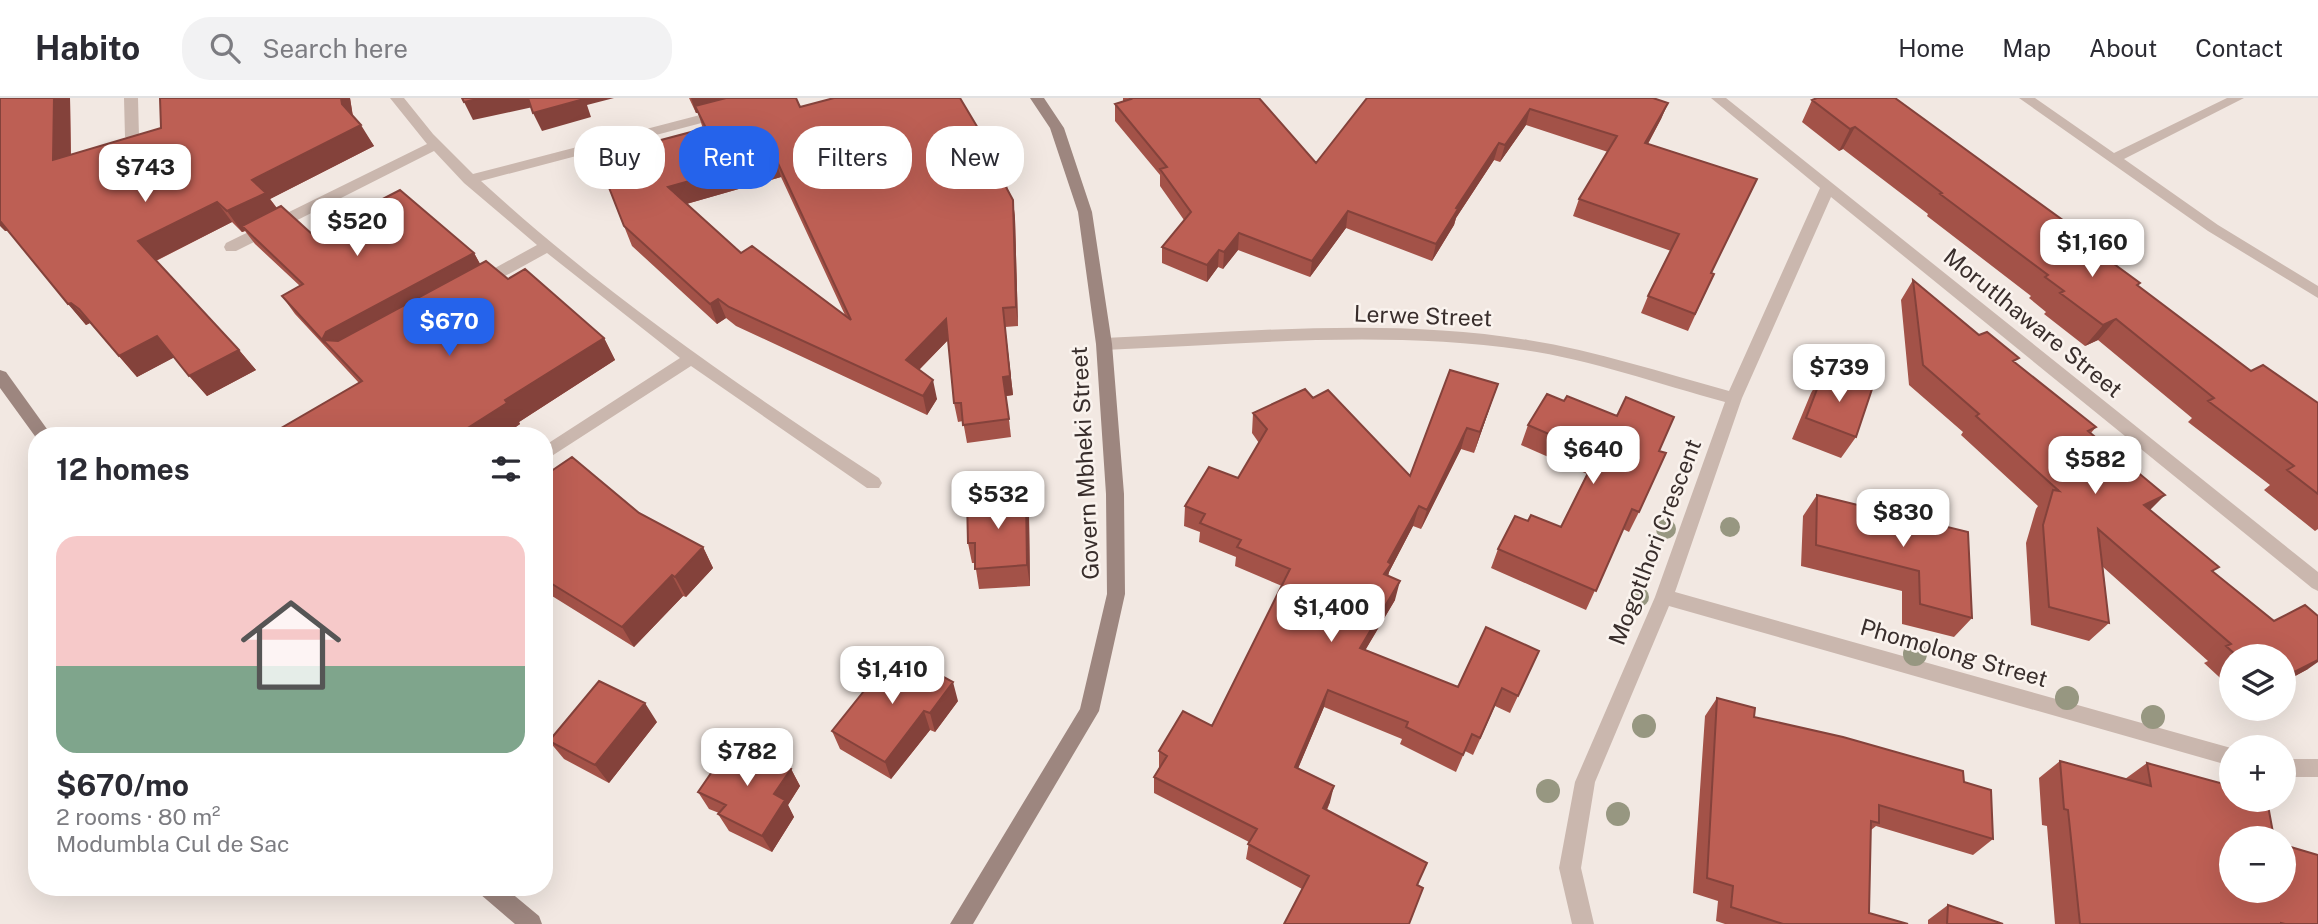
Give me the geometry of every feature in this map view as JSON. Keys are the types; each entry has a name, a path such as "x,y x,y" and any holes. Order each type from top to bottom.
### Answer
{"street":[{"path":"131,98 132,137"},
{"path":"397,98 415,124 469,180 605,295 787,427 873,483"},
{"name":"Govern Mbheki Street","path":"961,924 1089,711 1116,594 1115,494 1104,344 1085,212 1057,128 1037,98"},
{"name":"Morutlhaware Street","path":"1718,98 2318,583"},
{"path":"2026,98 2213,228 2318,293"},
{"path":"2113,159 2237,98"},
{"path":"469,180 741,108"},
{"path":"231,247 435,145"},
{"name":"Mogotlhori Crescent","path":"1583,924 1570,868 1585,782 1664,597 1734,398 1828,187"},
{"path":"465,292 548,246"},
{"name":"Lerwe Street","path":"1104,344 1422,335 1499,341 1577,356 1734,398"},
{"path":"553,450 692,358"},
{"path":"0,376 37,427"},
{"name":"Phomolong Street","path":"1664,597 2219,754"},
{"path":"2296,768 2318,768"},
{"path":"498,896 531,924"}],"building":[{"path":"0,98 54,98 53,160 161,128 160,98 341,98 342,104 361,125 252,180 266,193 227,211 217,202 138,241 239,350 189,376 157,336 119,356 79,309 71,303 68,304 0,221"},
{"path":"462,98 482,98 464,102"},
{"path":"528,98 584,98 584,99 533,113"},
{"path":"726,98 796,98 800,107 834,98 960,98 977,126 926,126 926,189 1007,189 1013,200 1016,307 1003,308 1010,376 1003,377 1009,419 963,425 961,403 954,403 946,319 906,360 933,380 923,396 729,307 718,299 710,304 624,226 610,189 665,189 665,139 679,135 679,184 668,187 741,253 752,246 851,320 779,166 779,126 705,126 695,106"},
{"path":"1130,98 1259,98 1316,163 1367,98 1653,98 1668,103 1645,143 1757,179 1711,273 1714,274 1695,314 1648,296 1679,234 1579,199 1617,136 1530,109 1505,145 1499,143 1436,244 1348,211 1312,261 1239,233 1224,252 1219,250 1207,265 1162,247 1191,212 1160,169 1167,167 1115,104"},
{"path":"1895,98 2064,221 2058,223 2140,283 2137,285 2251,371 2263,365 2318,403 2318,494 2287,470 2294,466 2208,401 2214,398 2116,319 2103,325 2060,293 2064,291 2045,277 2048,275 1940,194 1942,193 1855,127 1850,129 1812,100"},
{"path":"400,190 474,253 326,332 323,338 325,343 282,296 303,284 242,226 281,206 313,235"},
{"path":"486,261 508,279 525,269 604,338 505,400 507,403 469,427 283,427 362,381 323,340 338,341"},
{"path":"1913,280 1979,335 1987,332 2019,358 2013,361 2096,427 2088,431 2165,495 2144,505 2219,567 2212,571 2274,621 2305,605 2318,616 2318,660 2296,671 2296,644 2231,644 2098,529 2109,623 2049,607 2043,525 2053,490 2059,491 1976,416 1979,414 1923,365"},
{"path":"1450,370 1498,384 1480,432 1467,428 1427,510 1419,506 1388,562 1391,564 1384,574 1400,581 1360,648 1458,687 1486,627 1539,651 1518,696 1502,688 1480,738 1472,734 1463,755 1406,727 1408,722 1328,690 1295,767 1334,786 1323,808 1427,863 1417,885 1423,888 1409,924 1284,924 1309,876 1248,844 1257,829 1154,777 1167,756 1159,751 1183,711 1212,726 1290,569 1237,547 1241,540 1200,523 1205,514 1185,506 1209,467 1238,478 1267,429 1253,413 1305,389 1313,398 1328,390 1410,476"},
{"path":"1824,371 1872,389 1856,437 1806,418"},
{"path":"1547,394 1564,401 1567,396 1617,416 1626,397 1674,417 1659,451 1666,453 1639,512 1632,509 1596,591 1498,549 1515,516 1528,521 1531,515 1561,527 1597,455 1528,425"},
{"path":"572,457 639,513 703,547 622,627 553,585 553,470"},
{"path":"1026,495 1027,565 975,569 975,543 968,543 967,499"},
{"path":"1817,495 1968,532 1972,618 1920,604 1919,571 1816,545"},
{"path":"896,651 953,682 930,713 924,711 885,762 832,731"},
{"path":"599,681 645,703 595,765 553,743 553,736"},
{"path":"1717,698 1755,708 1754,717 1843,737 1963,771 1964,782 1991,790 1993,839 1879,805 1879,823 1871,821 1869,913 1908,924 1783,924 1731,907 1733,886 1707,878"},
{"path":"738,745 791,769 774,794 785,800 762,836 718,814 726,805 698,792 727,750 732,753"},
{"path":"2060,761 2151,786 2147,763 2219,783 2219,812 2269,812 2272,826 2219,826 2219,903 2296,903 2296,849 2318,855 2318,924 2080,924 2068,810 2064,809"},
{"path":"1948,905 2003,924 1947,924"}]}
